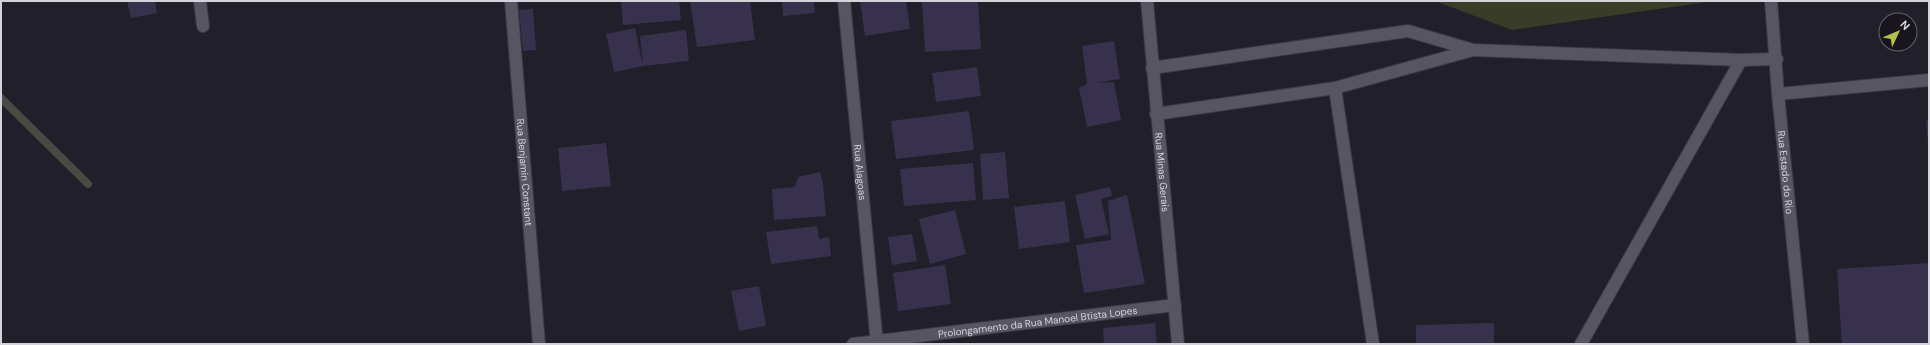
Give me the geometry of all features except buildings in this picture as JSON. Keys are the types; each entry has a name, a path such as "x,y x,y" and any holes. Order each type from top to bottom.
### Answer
{"street":[{"path":"200,1 203,26"},
{"name":"Rua Benjamin Constant","path":"511,1 539,344"},
{"name":"Rua Alagoas","path":"844,1 877,343"},
{"name":"Rua Minas Gerais","path":"1147,1 1156,114 1178,344"},
{"name":"Rua Estado do Rio","path":"1771,1 1777,59 1778,94 1803,344"},
{"path":"1152,68 1408,30 1473,50 1740,60 1777,59"},
{"path":"1156,114 1335,88 1473,50"},
{"path":"1582,344 1740,60"},
{"path":"1778,94 1929,80"},
{"path":"1335,88 1373,344"},
{"name":"Prolongamento da Rua Manoel Btista Lopes","path":"853,344 877,343 1175,305"}],"green space":[{"path":"1435,1 1714,1 1512,30"}],"waterway":[{"path":"1,98 88,184"}]}
